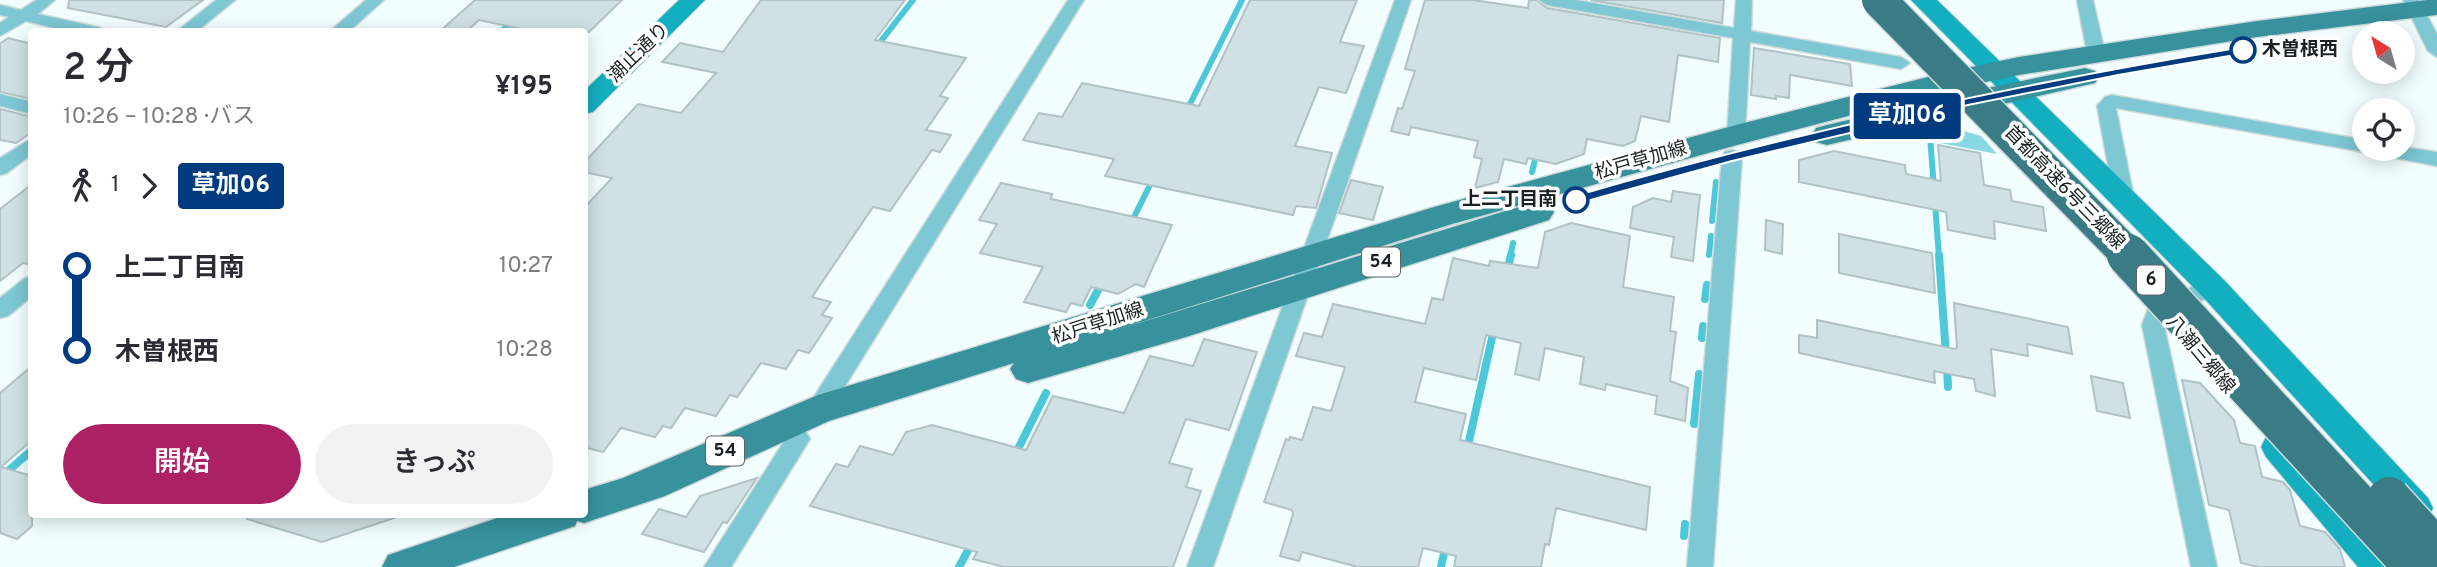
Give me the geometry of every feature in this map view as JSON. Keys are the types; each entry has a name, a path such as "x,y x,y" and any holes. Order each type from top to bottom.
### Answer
{"highway":[{"name":"首都高速6号三郷線","path":"1879,0 2116,242 2415,567"},
{"name":"首都高速6号三郷線","path":"1904,0 2140,235 2437,551"}],"main road":[{"name":"潮止通り","path":"588,102 693,0"},
{"name":"八潮三郷線","path":"1865,0 1981,86 2124,198 2213,288 2437,532"},
{"path":"1892,0 1981,86"},
{"name":"八潮三郷線","path":"1923,0 1981,86 2159,307 2380,567"},
{"name":"松戸草加線","path":"588,506 1022,349 1445,215 1981,86 2096,52 2257,29 2425,13"},
{"name":"松戸草加線","path":"2401,21 2425,13"},
{"name":"松戸草加線","path":"1981,86 2352,35"},
{"name":"松戸草加線","path":"808,425 1302,287 1600,192 1734,146"},
{"path":"402,567 549,518"}],"street":[{"path":"0,31 47,0"},
{"path":"189,28 227,0"},
{"path":"342,28 376,0"},
{"path":"717,567 1076,0"},
{"path":"1200,567 1403,0"},
{"path":"1547,0 1901,63"},
{"path":"1700,567 1744,0"},
{"path":"2085,0 2096,52"},
{"path":"0,10 78,28"},
{"path":"2425,13 2437,51"},
{"path":"0,100 28,107"},
{"path":"2124,198 2106,106 2112,102 2352,144"},
{"path":"0,168 28,147"},
{"path":"2415,155 2437,159"},
{"path":"2204,567 2154,325 2159,307 2213,288"},
{"path":"0,310 28,292"}],"shaded area":[{"path":"1940,124 1981,136 1997,154 1935,142 1934,135 1924,133 1921,128"}],"building":[{"path":"69,0 203,0 166,27 68,8"},
{"path":"475,0 622,0 589,32 588,28 517,28 479,20 470,28 444,28"},
{"path":"761,0 905,0 875,40 966,58 940,96 948,98 926,130 951,135 940,152 932,150 890,211 873,207 812,297 831,302 822,315 832,318 809,353 798,350 786,369 761,363 737,397 730,395 716,416 685,408 671,428 663,426 655,437 621,428 603,452 588,448 588,204 612,178 588,173 588,159 638,104 681,113 716,73 662,62 680,43 723,52"},
{"path":"1250,0 1357,0 1340,42 1364,46 1346,93 1319,87 1295,146 1332,153 1316,208 1296,206 1293,215 1105,176 1114,159 1023,140 1039,113 1062,117 1082,83 1199,106"},
{"path":"1425,0 1473,0 1528,8 1529,0 1537,0 1547,8 1720,38 1718,62 1678,55 1669,122 1641,116 1635,141 1623,146 1587,139 1584,154 1556,164 1528,158 1526,164 1504,159 1498,182 1475,188 1482,159 1474,157 1478,141 1411,127 1409,135 1391,131 1415,71 1405,69"},
{"path":"1591,0 1724,0 1722,23"},
{"path":"8,38 28,43 28,98 0,92 0,44"},
{"path":"1754,48 1850,64 1852,86 1790,75 1789,98 1751,95"},
{"path":"0,109 28,116 28,135 16,143 0,140"},
{"path":"1938,145 1980,153 1984,185 2010,190 2012,201 2043,207 2046,231 1994,221 1995,239 1948,230 1946,212 1799,182 1799,160 1834,151 1905,165 1906,174 1941,181"},
{"path":"1351,180 1383,187 1373,220 1339,213"},
{"path":"1001,183 1052,194 1051,199 1172,225 1144,287 1136,284 1118,294 1091,287 1082,306 1071,303 1066,312 1024,302 1043,267 980,253 997,224 979,220"},
{"path":"28,187 28,264 23,263 0,281 0,209"},
{"path":"1673,191 1700,195 1693,261 1671,257 1674,237 1630,228 1633,207 1653,198 1671,202"},
{"path":"1766,220 1783,224 1782,254 1765,250"},
{"path":"1571,223 1630,236 1623,287 1674,297 1670,331 1676,332 1670,381 1688,388 1685,421 1655,414 1657,396 1606,384 1605,390 1580,384 1584,357 1545,348 1539,380 1515,374 1521,343 1486,335 1476,380 1424,368 1415,402 1466,414 1460,440 1650,487 1646,530 1556,508 1549,545 1545,544 1541,567 1454,567 1456,556 1423,548 1418,567 1358,567 1302,552 1299,561 1280,556 1292,510 1264,502 1286,439 1289,440 1290,437 1302,440 1313,407 1331,411 1345,367 1296,356 1304,333 1322,337 1333,304 1425,324 1432,298 1443,300 1453,258 1489,266 1490,261 1538,268 1545,232"},
{"path":"1839,234 1932,253 1935,293 1839,273"},
{"path":"1954,303 2068,327 2072,354 2027,344 2028,356 1991,349 1995,396 1976,391 1974,379 1934,371 1935,383 1799,353 1799,335 1817,338 1817,320 1955,349"},
{"path":"1204,339 1257,352 1229,430 1186,419 1169,463 1192,469 1186,487 1201,491 1173,567 1004,567 973,559 977,552 810,506 836,464 848,467 860,446 893,455 906,432 932,425 1026,450 1053,396 1124,413 1150,356 1193,366"},
{"path":"28,369 28,443 1,467 28,475 28,518 32,518 32,526 17,539 0,533 0,393"},
{"path":"2091,376 2123,383 2130,418 2097,411"},
{"path":"2182,380 2200,383 2234,420 2240,443 2255,446 2262,477 2283,482 2290,490 2300,526 2325,532 2340,549 2345,567 2259,567 2241,563 2229,510 2209,505"},
{"path":"757,478 704,552 642,534 659,509 686,517 700,496"},
{"path":"247,518 394,518 322,542"}],"waterway":[{"path":"881,41 913,0"},
{"path":"1187,110 1242,0"},
{"path":"505,28 513,20"},
{"path":"1930,137 1934,188"},
{"path":"1532,172 1537,152"},
{"path":"1131,223 1154,177"},
{"path":"1712,221 1716,182"},
{"path":"1935,203 1939,257"},
{"path":"1709,255 1711,236"},
{"path":"1510,257 1513,243"},
{"path":"1507,272 1511,255"},
{"path":"1939,255 1946,355"},
{"path":"1090,305 1103,281"},
{"path":"1705,299 1707,285"},
{"path":"1702,338 1703,326"},
{"path":"1467,450 1494,329"},
{"path":"1947,367 1948,387"},
{"path":"1694,424 1699,374"},
{"path":"1014,457 1046,393"},
{"path":"0,478 28,454"},
{"path":"1684,536 1685,524"},
{"path":"959,567 972,543"},
{"path":"1441,567 1446,544"}],"bus line":[{"name":"草加06","path":"1576,200 1732,157 1968,101 2118,71 2243,50"}],"place":[{"name":"木曽根西","path":"2243,50"},
{"name":"上二丁目南","path":"1576,200"}]}
